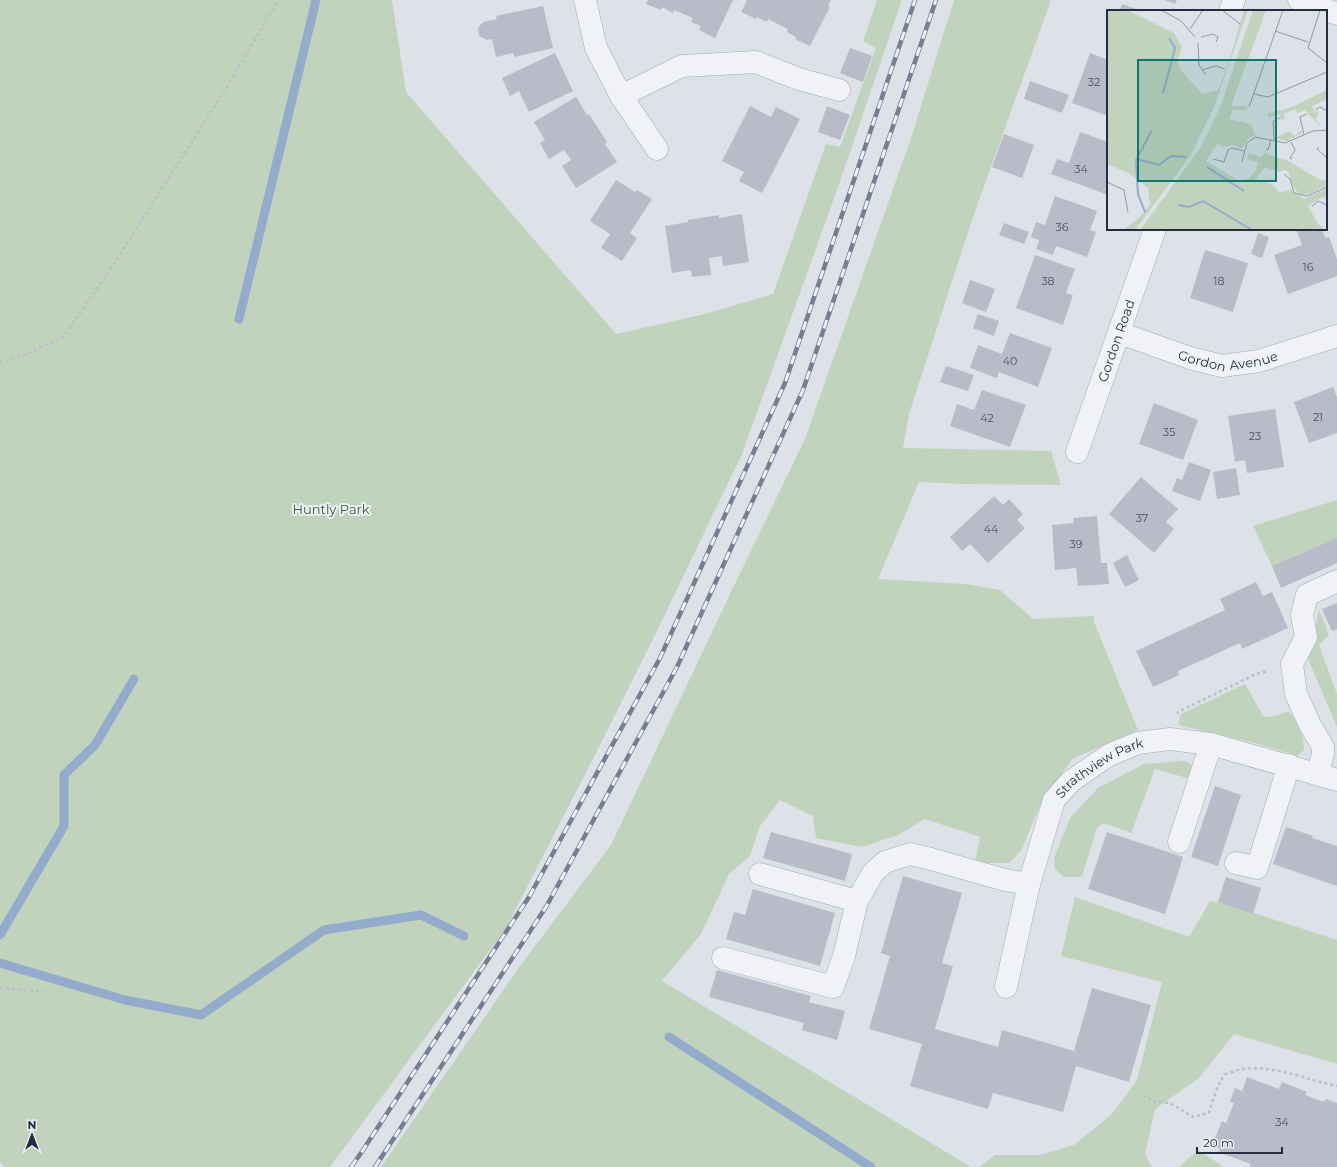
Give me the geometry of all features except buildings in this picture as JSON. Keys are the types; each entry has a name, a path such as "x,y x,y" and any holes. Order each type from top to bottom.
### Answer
{"street":[{"path":"585,0 596,48 621,96 657,149"},
{"path":"1230,10 1234,0"},
{"path":"1300,0 1326,10"},
{"path":"1327,10 1337,14"},
{"path":"621,96 682,66 756,62 798,79 839,90"},
{"name":"Gordon Road","path":"1077,452 1120,333 1155,230"},
{"name":"Gordon Avenue","path":"1120,333 1190,358 1222,366 1259,361 1337,336"},
{"path":"1292,664 1306,637 1302,615 1307,595 1337,581"},
{"name":"Strathview Park","path":"1006,987 1029,884 1054,800 1071,781 1108,755 1138,744 1170,739 1211,744 1327,777 1323,747 1296,694 1292,664"},
{"path":"1179,842 1211,744"},
{"path":"1236,863 1257,868 1289,765"},
{"path":"723,958 833,987 844,956 857,901 873,873 885,862 910,854 1005,880 1029,884"},
{"path":"760,874 857,901"}],"path":[{"path":"0,362 22,356 64,336 108,273 227,87 278,0"},
{"path":"1170,739 1178,712 1256,674 1292,664"},
{"path":"0,988 45,992"},
{"path":"1143,1095 1155,1102 1170,1103 1193,1117 1209,1113 1220,1084 1226,1074 1241,1069 1258,1068 1303,1076 1322,1083 1337,1086"}],"green space":[{"name":"Huntly Park","path":"0,0 392,0 406,92 616,334 705,314 773,294 826,144 840,147 876,48 863,41 877,0 902,0 837,190 742,454 657,631 506,928 330,1167 5,1167 0,1163"},
{"path":"954,0 1051,0 972,220 909,414 903,448 1051,451 1061,485 919,482 878,579 965,584 1000,590 1033,619 1094,616 1094,622 1138,730 1072,759 1039,808 1021,851 1009,863 975,863 980,837 925,819 898,835 862,847 816,838 813,816 780,800 760,826 750,856 729,874 701,934 662,981 971,1167 381,1167 520,966 611,845 805,439 911,138"},
{"path":"1337,500 1337,538 1272,566 1253,526"},
{"path":"1319,610 1329,635 1319,645 1337,694 1337,727 1308,659"},
{"path":"1245,684 1263,716 1272,717 1288,711 1291,715 1300,729 1304,745 1304,750 1297,756 1255,743 1178,725 1181,714"},
{"path":"1183,761 1191,764 1191,772 1187,778 1155,769 1131,833 1104,823 1097,828 1082,877 1064,877 1055,869 1054,858 1070,818 1098,788 1144,764"},
{"path":"1075,897 1189,937 1210,901 1229,905 1337,940 1337,1064 1234,1034 1199,1078 1155,1109 1145,1154 1152,1167 979,1167 995,1155 1040,1155 1074,1145 1112,1114 1137,1080 1162,982 1061,956"},
{"path":"1198,1150 1224,1167 1179,1167"}],"waterway":[{"path":"239,319 316,0"},
{"path":"0,935 64,826 64,775 95,745 134,679"},
{"path":"0,963 125,1000 201,1015 324,930 421,915 464,936"},
{"path":"669,1037 871,1167"}],"railway":[{"path":"351,1167 529,897 660,658 785,383 915,0"},
{"path":"375,1167 546,907 677,667 803,390 936,0"}]}
